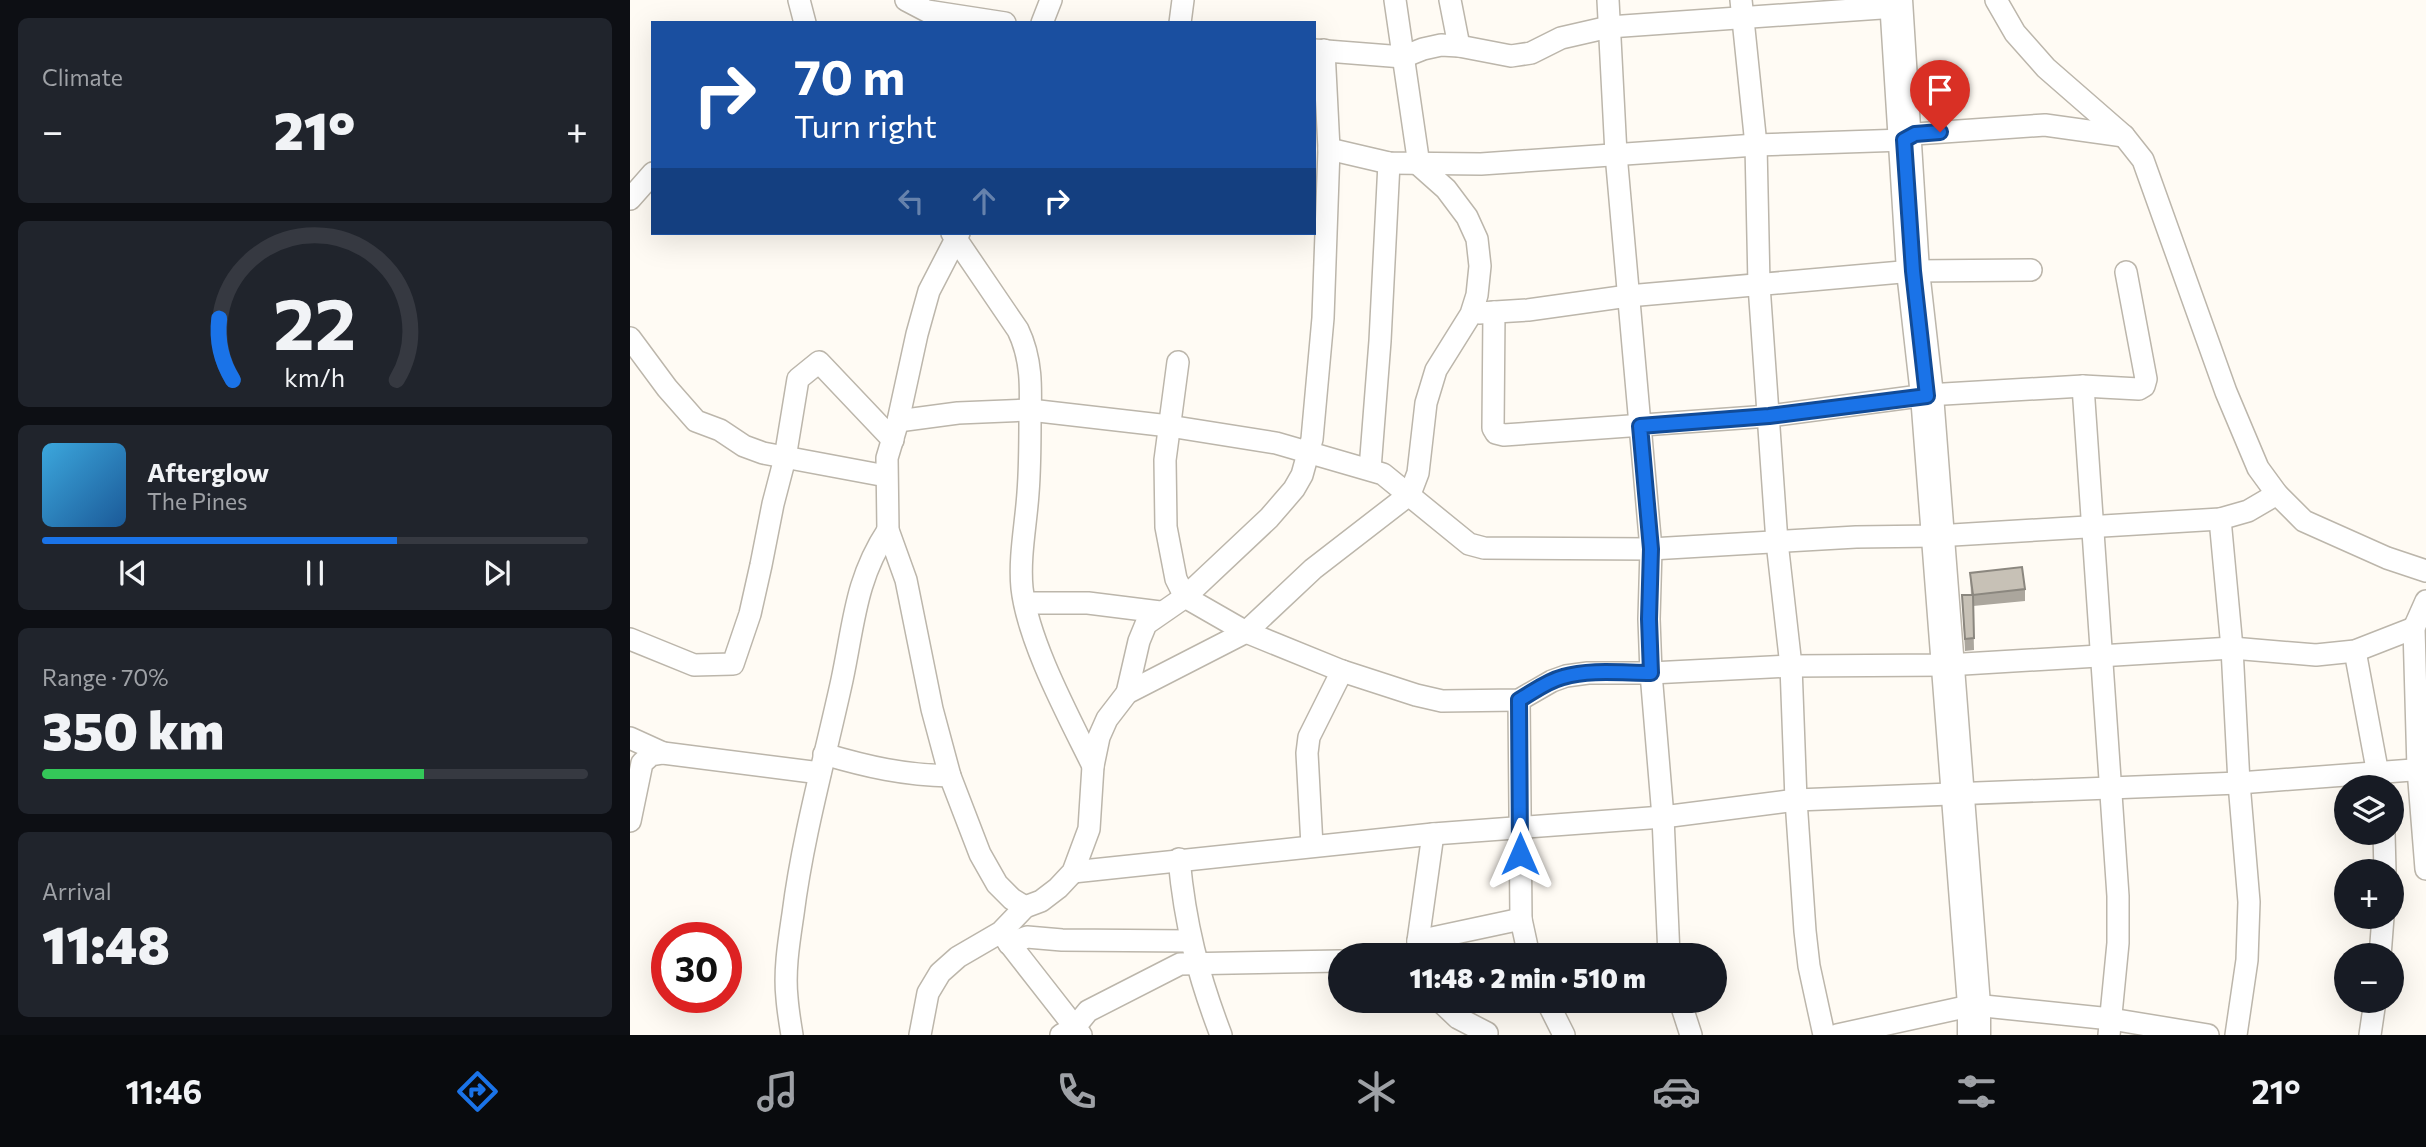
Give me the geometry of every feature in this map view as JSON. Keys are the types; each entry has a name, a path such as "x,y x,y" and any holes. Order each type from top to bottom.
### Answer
{"highway":[{"path":"1896,3 1913,271 1927,396 1974,1020"}],"street":[{"path":"799,0 804,21"},
{"path":"906,0 927,11 964,9 999,21"},
{"path":"1043,21 1051,0"},
{"path":"1181,21 1183,0"},
{"path":"1127,693 1247,632 1312,569 1410,494 1418,473 1426,403 1436,370 1471,314 1478,295 1480,266 1477,239 1467,217 1446,189 1419,164 1395,0"},
{"path":"1450,0 1459,46"},
{"path":"1608,0 1616,154 1651,549 1651,673 1663,817 1668,943"},
{"path":"1996,0 2015,33 2046,68 2124,136 2143,160 2226,392 2258,468 2277,494 2304,521 2387,558 2426,571"},
{"path":"1005,938 1025,906 1041,901 1073,872 1089,829 1093,766 1099,737 1107,719 1127,693 1139,641 1146,624 1185,597 1269,518 1294,489 1302,475 1312,439 1323,318 1329,149 1319,50 1403,57 1441,45 1511,56 1531,53 1561,38 1609,27 1742,10 1896,3"},
{"path":"1742,10 1756,145 1759,285 1777,542 1791,666 1805,931 1809,966 1824,1035"},
{"path":"1329,149 1389,163 1481,164 1756,145 1904,140 1915,134 2045,125 2124,136"},
{"path":"1370,469 1389,163"},
{"path":"630,199 651,175"},
{"path":"956,235 929,291 916,334 896,430 887,458 888,530 905,580 932,709 950,776 980,854 998,884 1012,899 1025,906"},
{"path":"957,235 1027,348 1030,371 1029,489 1022,589 1048,671 1093,766"},
{"path":"1471,314 1628,296 1913,271 2031,270"},
{"path":"1494,312 1493,428 1496,433 1504,435 1769,416 1927,396 2083,386 2139,389 2144,386 2146,379 2126,272"},
{"path":"630,338 696,421 720,430 744,446 785,458 886,476"},
{"path":"630,639 694,665 733,664 750,614 785,458 798,379 819,362 896,430"},
{"path":"1178,362 1165,460 1166,527 1176,579 1185,597 1247,632 1342,671 1389,688 1442,701 1519,700 1552,681 1588,673 1651,673 1791,666 1947,665 2232,648 2316,655 2355,651 2414,628"},
{"path":"2083,386 2118,896 2118,943 2110,1027"},
{"path":"896,430 958,413 1030,410 1169,426 1276,443 1383,474 1469,544 1484,548 1651,549 2220,519 2248,511 2277,494"},
{"path":"2220,519 2232,648 2250,926 2236,1035"},
{"path":"792,1035 786,996 797,885 856,601 873,552 888,530"},
{"path":"2426,601 2414,628 2426,870"},
{"path":"1026,603 1088,604 1160,612"},
{"path":"2355,651 2379,775"},
{"path":"1312,846 1307,753 1309,737 1342,671"},
{"path":"1519,700 1521,919 1526,943"},
{"path":"630,738 663,753"},
{"path":"630,821 642,763 651,755 663,753 822,763 915,775 950,776"},
{"path":"2399,775 2422,769"},
{"path":"1073,872 1433,834 1663,817 1796,800 2334,781"},
{"path":"1420,943 1433,834"},
{"path":"1180,859 1184,909 1196,963 1221,1035"},
{"path":"1437,943 1521,919"},
{"path":"920,1035 928,993 940,974 966,951 1005,938 1027,937 1086,941 1191,941"},
{"path":"1005,938 1072,1032 1082,1016 1180,964 1328,962"},
{"path":"1453,1013 1487,1033"},
{"path":"1553,1013 1564,1035"},
{"path":"1683,1013 1691,1035"},
{"path":"2370,1035 2373,1013"},
{"path":"1837,1035 1974,1020 2207,1035"}],"building":[{"path":"2022,567 2025,589 1973,595 1970,573"},
{"path":"1962,595 1973,595 1974,638 1965,639"}],"route":[{"path":"1520,854 1519,700 1566,676 1588,673 1651,673 1651,549 1640,426 1769,416 1927,396 1913,271 1904,140 1915,134 1940,132"}]}
